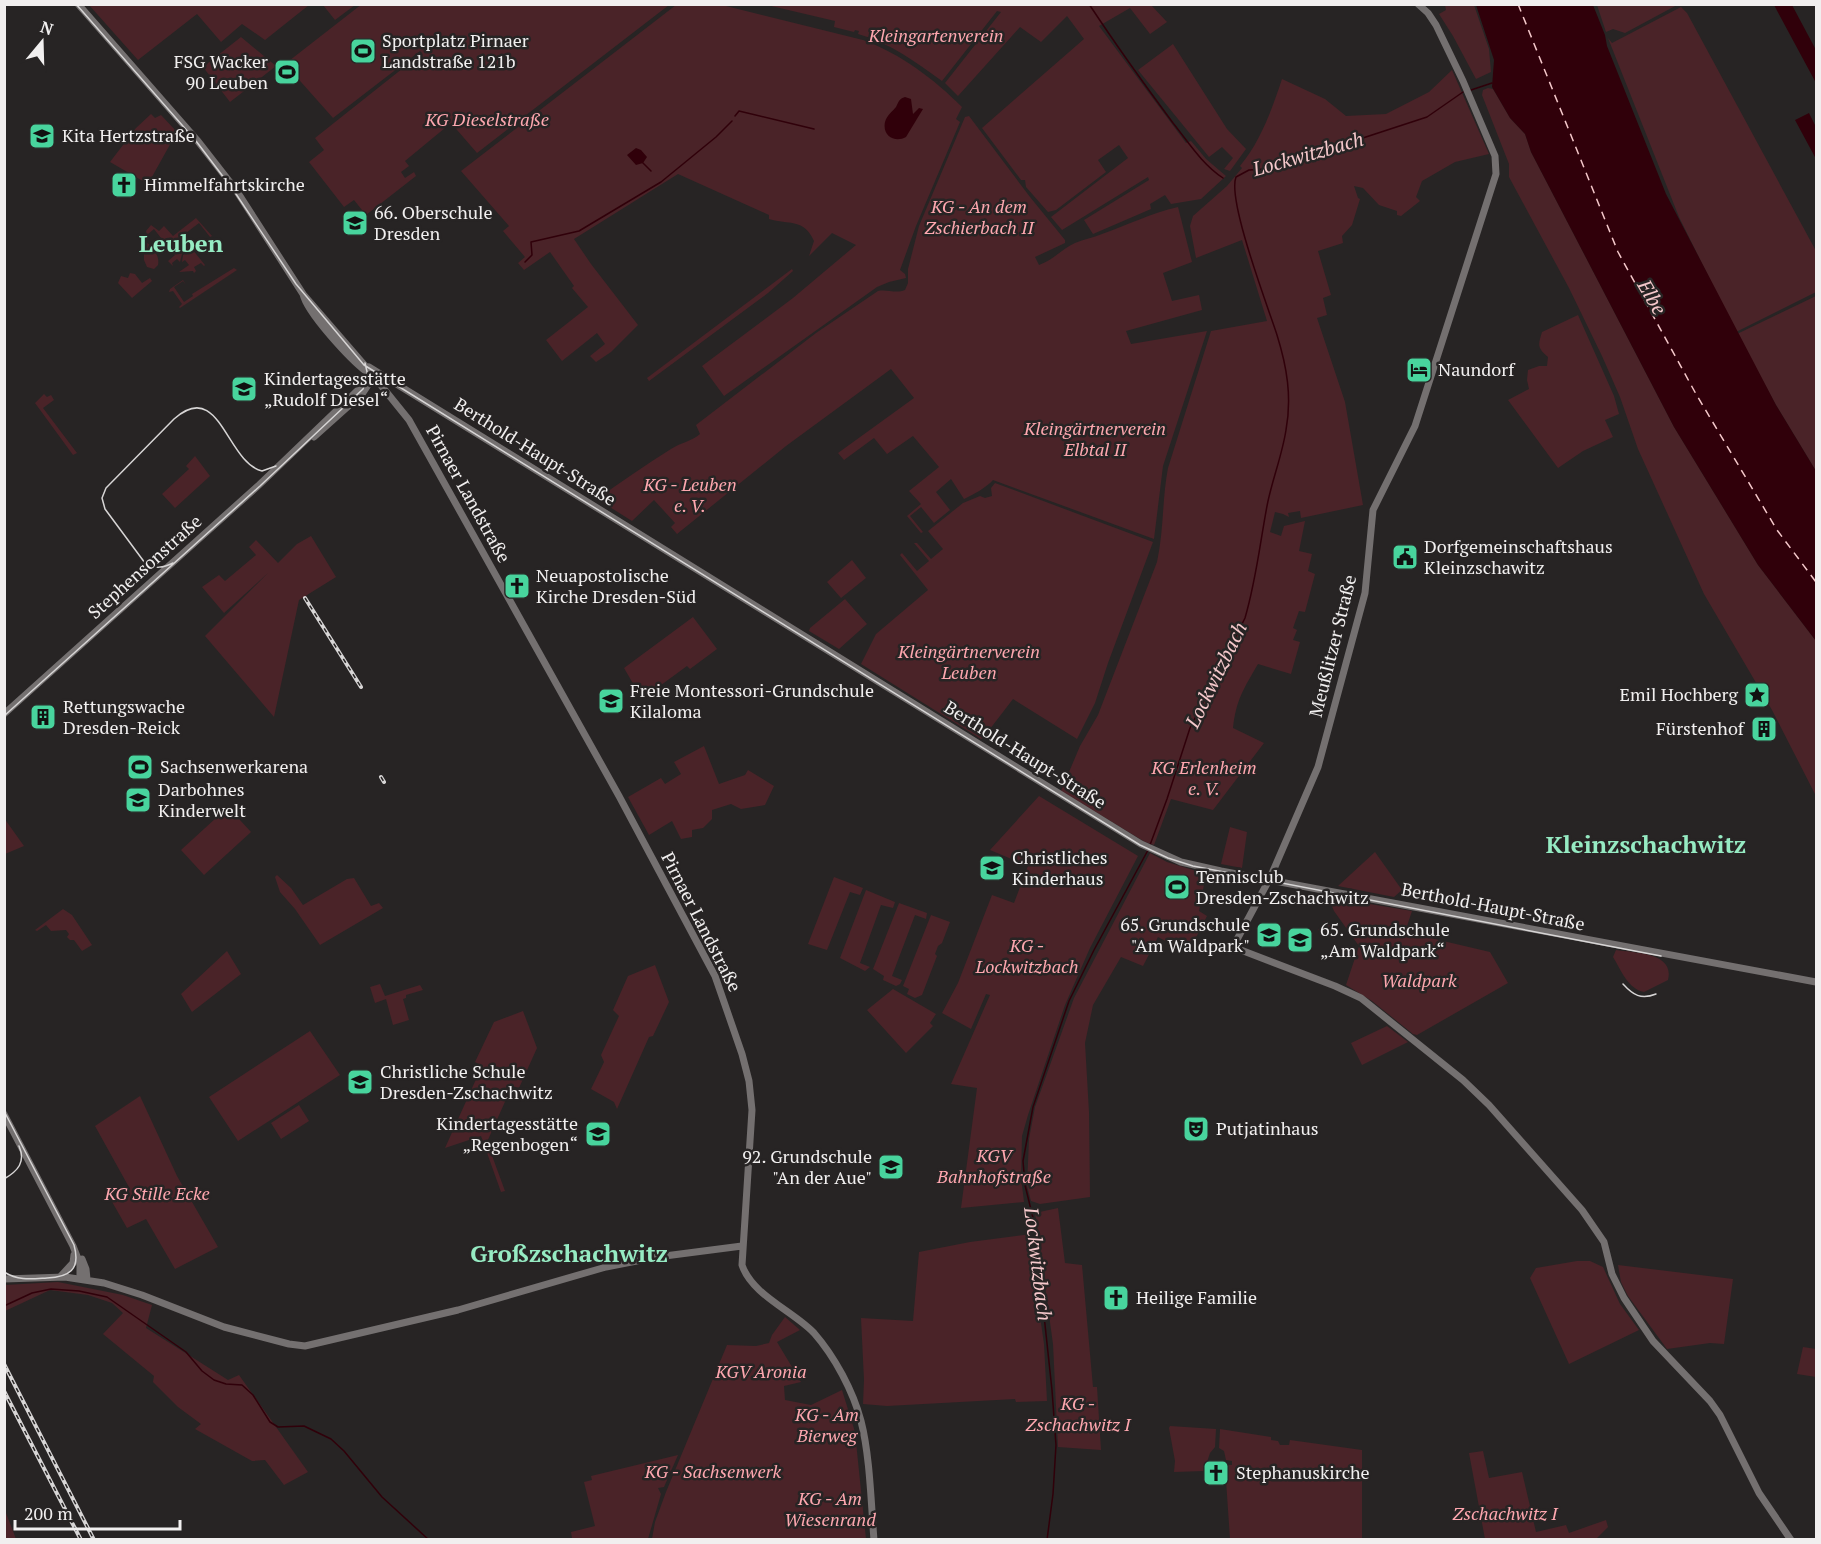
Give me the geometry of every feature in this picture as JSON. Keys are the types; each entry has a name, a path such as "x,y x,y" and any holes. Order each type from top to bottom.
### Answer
{"street":[{"name":"Pirnaer Landstraße","path":"78,4 211,158 243,201 303,294 308,308 352,360 377,376 403,412 420,438 715,976 742,1054 750,1093 751,1117 742,1265 750,1282 815,1335 836,1365 852,1398 861,1423 874,1539"},
{"name":"Meußlitzer Straße","path":"1418,4 1436,25 1464,84 1495,156 1496,174 1415,426 1373,510 1365,593 1321,757 1269,880 1233,948 1361,998 1476,1092 1582,1210 1604,1242 1612,1274 1623,1298 1653,1341 1720,1414 1759,1493 1791,1539"},
{"name":"Pirnaer Landstraße","path":"303,294 313,302 362,362"},
{"name":"Berthold-Haupt-Straße","path":"362,362 377,376 1154,851 1193,865 1816,982"},
{"name":"Stephensonstraße","path":"4,714 305,442 358,390 368,385 377,376"},
{"path":"4,1114 86,1269 83,1279"},
{"path":"60,1277 73,1263 73,1246"},
{"path":"4,1279 60,1277 83,1279 128,1290 224,1327 305,1346 458,1310 606,1267 657,1257 742,1246"}],"green space":[{"name":"KG Dieselstraße","path":"362,4 669,5 477,153 451,123 405,161 409,166 401,172 405,178 414,172 416,176 366,215 354,200 344,207 309,162 324,150 315,138 422,53 420,51 333,118 285,64"},
{"path":"1597,4 1677,5 1625,33 1613,29 1606,32"},
{"path":"89,5 309,5 265,40 242,24 221,42 197,14 138,60"},
{"path":"323,5 355,5 335,20"},
{"path":"676,5 722,5 863,40 891,52 916,68 962,107 956,119 960,122 900,270 906,278 877,287 724,396 702,366 793,298 856,245 832,233 809,256 814,241 806,229 795,224 769,219 769,215 678,174 574,239 638,325 611,352 596,362 590,356 605,344 597,333 562,361 546,340 588,307 572,288 574,286 550,252 524,270 518,263 525,257 503,231 509,226 461,171"},
{"name":"Kleingartenverein","path":"767,5 1151,5 1167,22 1150,34 1130,8 1099,26 1186,143 1191,141 1206,159 1226,176 1201,199 1171,204 1165,195 1150,204 1151,209 1093,234 1084,220 1149,180 1148,177 1062,230 1051,217 1128,158 1119,145 1098,160 1106,172 1056,210 1048,212 1026,187 1025,180 1021,180 982,128 1084,39 1067,16 1041,42 1020,27 958,96 945,83 1001,12 997,11 942,81 892,48 858,34 859,31 834,27 835,21"},
{"path":"1445,5 1474,5 1489,49 1491,72 1476,79 1439,14 1446,10"},
{"path":"1681,7 1687,13 1816,251 1816,292 1736,332 1679,217 1608,38 1612,43"},
{"path":"241,37 276,66 230,102 203,67"},
{"path":"1173,44 1227,129 1246,149 1230,171 1224,169 1233,158 1222,147 1209,157 1138,70"},
{"name":"KG Erlenheim e. V.","path":"1452,70 1489,154 1455,162 1422,181 1416,197 1420,201 1401,216 1397,215 1397,211 1379,205 1363,188 1354,186 1360,199 1352,225 1342,236 1343,243 1318,251 1331,295 1323,298 1327,315 1317,318 1345,402 1363,505 1301,518 1300,511 1288,513 1289,517 1275,512 1270,532 1281,536 1284,526 1305,521 1299,551 1312,554 1308,571 1315,574 1305,612 1299,611 1293,628 1297,630 1293,640 1300,642 1291,674 1258,664 1245,687 1234,718 1233,728 1264,743 1213,810 1171,799 1154,845 1145,842 1061,791 1080,746 1098,715 1157,562 1168,468 1211,331 1267,321 1242,240 1196,258 1190,226 1193,216 1227,186 1242,168 1240,166 1254,146 1265,124 1282,79 1325,99 1346,116 1386,114 1429,92"},
{"path":"1493,89 1510,118 1525,134 1531,152 1674,427 1758,565 1816,641 1816,796 1772,710 1704,594 1638,449 1620,397 1602,356 1569,288 1509,177 1509,164 1482,95 1483,90"},
{"path":"151,114 155,118 161,115 177,132 148,184 110,162 136,128"},
{"path":"969,116 1065,240 1065,243 1035,257 1039,265 1075,243 1158,212 1178,207 1192,262 1163,273 1172,301 1199,295 1202,310 1126,331 1131,344 1207,331 1163,466 1154,539 993,480 980,491 964,499 951,479 936,492 950,510 934,523 921,507 910,516 923,532 921,533 907,516 921,504 909,491 939,467 913,436 887,454 874,438 844,460 838,453 914,398 891,369 786,446 677,534 671,527 675,523 654,500 632,521 597,499 661,455 700,434 696,425 816,333 878,291 905,290 919,226 965,117"},
{"path":"196,218 212,236 210,237 199,223 182,236 191,247 182,254 180,262 177,259 172,263 173,266 168,261 175,255 170,249 174,247 174,244 170,243 168,247 154,229 147,235 146,231 151,225 159,231 164,226 173,236"},
{"path":"146,242 158,258 158,265 154,269 147,267 144,260"},
{"path":"192,249 205,265 201,263 194,267 196,271 194,273 193,271 179,272 189,265 185,260 182,262 183,255"},
{"path":"234,268 237,270 180,308 182,304 173,291 169,292 170,289 183,280 186,285 183,281 174,287 184,302 193,296 192,294"},
{"path":"792,269 793,271 768,293 649,381 647,378"},
{"path":"130,273 135,274 142,283 150,278 152,281 132,298 118,283 121,276 128,278"},
{"path":"1816,296 1816,471 1737,334"},
{"path":"1578,315 1614,396 1619,414 1605,420 1613,437 1583,451 1558,468 1508,400 1529,389 1528,370 1547,366 1548,357 1539,346 1542,332"},
{"path":"44,394 47,397 51,395 54,400 43,408 77,453 73,455 35,403"},
{"path":"195,456 210,476 175,508 162,494 189,469 186,466"},
{"name":"Kleingärtnerverein Leuben","path":"995,483 1153,542 1095,703 1077,739 1013,699 981,739 861,664 876,634 928,590 900,555 902,553 917,571 929,561 914,543 917,543 931,559 943,549 928,531 963,503 980,496 985,498 992,496 991,488"},
{"path":"311,536 336,577 299,600 274,717 205,636 268,573 224,613 202,587 219,575 225,581 256,555 249,547 256,540 278,563 297,544"},
{"path":"852,560 866,578 841,598 827,582"},
{"path":"845,599 867,624 839,649 809,631"},
{"path":"693,617 717,649 690,669 687,666 642,699 624,668"},
{"path":"704,746 719,784 745,775 748,770 774,786 765,805 741,809 731,804 712,810 712,819 703,828 692,830 692,837 681,839 672,821 649,835 628,797 661,778 665,784 681,774 674,762"},
{"name":"KG - Lockwitzbach","path":"1039,796 1138,856 1090,948 1065,1005 1028,1115 1022,1136 1021,1177 1024,1202 961,1208 977,1088 951,1084 990,995 986,994 971,1029 942,1013 958,983 992,895 1014,903 1028,866 990,850"},
{"path":"228,807 251,832 204,875 181,850"},
{"path":"4,818 24,846 5,854 4,854"},
{"path":"1230,827 1247,832 1242,868 1221,864"},
{"path":"1375,852 1402,890 1394,897 1338,886"},
{"path":"1150,853 1167,862 1206,874 1199,911 1207,916 1188,953 1158,937 1143,966 1121,957 1093,1005 1085,1043 1090,1197 1040,1204 1031,1201 1027,1186 1029,1139 1035,1107 1074,998"},
{"path":"277,875 291,888 303,905 347,879 354,878 371,906 379,903 383,908 320,945 280,892 275,877"},
{"path":"834,877 863,888 860,895 850,892 827,950 808,944"},
{"path":"866,890 895,902 893,908 881,905 860,963 870,967 865,971 840,958"},
{"name":"Waldpark","path":"1328,897 1412,911 1405,932 1490,952 1508,983 1417,1035 1413,1034 1372,1001 1346,985 1359,946 1334,911"},
{"path":"899,903 927,913 926,919 915,915 892,976 902,980 896,986 883,980 884,976 873,969"},
{"path":"63,909 72,915 92,945 82,951 74,940 67,937 69,934 66,930 51,931 46,925 35,930"},
{"path":"931,915 950,922 942,943 938,946 935,954 937,956 922,995 915,998 907,994 909,989 903,986"},
{"path":"1324,921 1340,929 1334,939 1318,930"},
{"path":"1616,950 1642,953 1659,959 1669,971 1668,980 1644,992 1638,990 1626,978 1613,957"},
{"path":"227,951 241,974 192,1012 181,994"},
{"path":"655,965 669,1002 653,1036 649,1037 617,1109 614,1102 591,1089 604,1062 601,1055 619,1016 613,1010 628,976"},
{"path":"380,984 385,996 420,985 423,990 406,995 403,999 409,1020 393,1025 386,999 375,1003 370,987"},
{"path":"893,989 936,1014 930,1023 933,1026 906,1053 867,1010"},
{"path":"523,1011 537,1048 519,1088 512,1086 487,1142 505,1191 501,1192 481,1136 445,1148 482,1066 475,1062 494,1022"},
{"path":"1387,1026 1408,1042 1362,1065 1351,1043"},
{"path":"310,1031 340,1075 238,1141 209,1097"},
{"name":"KG Stille Ecke","path":"140,1096 177,1176 218,1247 175,1269 146,1219 127,1228 111,1200 130,1189 95,1126"},
{"path":"299,1105 309,1121 281,1139 271,1123"},
{"name":"KG - Zschachwitz I","path":"1058,1208 1065,1263 1082,1265 1093,1387 1097,1387 1101,1450 1058,1447 1053,1344 1035,1213"},
{"path":"1031,1234 1034,1275 1044,1344 1047,1401 1016,1402 1015,1399 887,1406 863,1404 861,1318 913,1321 919,1252"},
{"path":"1590,1261 1603,1267 1620,1304 1639,1330 1569,1364 1530,1278 1536,1268"},
{"path":"1618,1265 1733,1279 1724,1344 1710,1343 1667,1349 1628,1296 1621,1282"},
{"path":"58,1282 123,1295 152,1305 146,1328 228,1380 239,1375 308,1472 284,1485 265,1460 252,1461 195,1429 201,1424 178,1407 153,1382 154,1376 103,1334 123,1313 112,1303 88,1295 50,1290 5,1311 5,1285"},
{"path":"785,1317 800,1330 777,1342 801,1382 784,1386 785,1400 811,1405 842,1390 855,1432 866,1539 652,1539 655,1522 666,1492 727,1345 756,1346 769,1343"},
{"path":"1803,1347 1816,1349 1816,1377 1797,1374"},
{"path":"1170,1426 1216,1429 1215,1447 1210,1453 1204,1471 1174,1472 1175,1461"},
{"path":"1220,1429 1271,1437 1271,1440 1278,1441 1280,1445 1289,1445 1290,1440 1362,1450 1362,1539 1230,1539 1225,1465 1232,1465 1232,1461 1226,1460 1224,1451 1219,1448"},
{"name":"Zschachwitz I","path":"1483,1451 1489,1478 1522,1472 1536,1532 1566,1525 1569,1533 1606,1520 1608,1527 1596,1539 1485,1539 1469,1453"},
{"name":"KG - Sachsenwerk","path":"678,1455 664,1487 658,1488 661,1494 648,1539 566,1539 572,1538 571,1532 595,1526 584,1482 592,1480 591,1476"},
{"path":"4,1512 6,1513 16,1539 5,1537"}],"water":[{"name":"Elbe","path":"1476,5 1593,5 1666,194 1776,405 1816,471 1816,641 1758,565 1674,427 1531,152 1525,134 1510,118 1492,87 1494,60"},
{"path":"1774,5 1792,5 1816,50 1816,83"},
{"path":"905,97 911,99 913,114 919,108 923,109 906,137 894,139 885,131 885,122 899,100"},
{"path":"1809,113 1816,127 1816,159 1795,120"},
{"path":"636,148 647,157 643,163 636,165 627,155"}],"waterway":[{"path":"1089,4 1190,146 1223,178"},
{"name":"Lockwitzbach","path":"1471,90 1492,83"},
{"name":"Lockwitzbach","path":"1150,845 1190,728 1245,618 1267,506 1288,418 1288,382 1277,335 1237,207 1236,177 1249,170 1268,169 1427,117 1463,92"},
{"path":"735,116 739,111 814,129"},
{"path":"525,262 532,255 531,242 579,231 661,182 732,121"},
{"path":"643,163 651,171"},
{"name":"Lockwitzbach","path":"1047,1540 1056,1445 1034,1222 1025,1185 1023,1161 1033,1107 1069,1001 1148,850"},
{"name":"Lockwitzbach","path":"4,1306 32,1293 51,1289 79,1291 107,1297 186,1352 202,1371 214,1380 226,1384 242,1385 253,1395 270,1422 278,1427 304,1426 331,1439 344,1451 382,1497 429,1540"}],"ferry route":[{"path":"1518,4 1618,252 1696,394 1777,530 1816,582"}],"tram line":[{"path":"76,4 196,141 234,191 296,284 364,365 1140,845 1193,866 1661,956"},
{"path":"4,716 260,486 363,389 368,376 365,363"},
{"path":"173,563 159,567 145,563 105,509 102,498 106,488 174,419 190,409 202,409 213,415 250,464 262,471 276,466"},
{"path":"1623,984 1638,995 1646,997 1656,994"},
{"path":"4,1111 74,1245 76,1254 74,1266 67,1274 61,1276 25,1279 4,1272"},
{"path":"4,1179 19,1166 22,1157 19,1146"}],"railway":[{"path":"305,598 361,687"},
{"path":"381,777 384,782"},
{"path":"4,1364 94,1540"},
{"path":"4,1391 81,1540"}],"place":[{"name":"Sportplatz Pirnaer Landstraße 121b","path":"363,51"},
{"name":"FSG Wacker 90 Leuben","path":"287,72"},
{"name":"Kita Hertzstraße","path":"42,136"},
{"name":"Himmelfahrtskirche","path":"124,185"},
{"name":"66. Oberschule Dresden","path":"355,223"},
{"name":"Naundorf","path":"1419,370"},
{"name":"Kindertagesstätte „Rudolf Diesel“","path":"244,389"},
{"name":"Dorfgemeinschaftshaus Kleinzschawitz","path":"1405,557"},
{"name":"Neuapostolische Kirche Dresden-Süd","path":"517,586"},
{"name":"Emil Hochberg","path":"1757,695"},
{"name":"Freie Montessori-Grundschule Kilaloma","path":"611,701"},
{"name":"Rettungswache Dresden-Reick","path":"43,717"},
{"name":"Fürstenhof","path":"1764,729"},
{"name":"Sachsenwerkarena","path":"140,767"},
{"name":"Darbohnes Kinderwelt","path":"138,800"},
{"name":"Christliches Kinderhaus","path":"992,868"},
{"name":"Tennisclub Dresden-Zschachwitz","path":"1177,887"},
{"name":"65. Grundschule \"Am Waldpark\"","path":"1269,935"},
{"name":"65. Grundschule „Am Waldpark“","path":"1300,940"},
{"name":"Christliche Schule Dresden-Zschachwitz","path":"360,1082"},
{"name":"Putjatinhaus","path":"1196,1129"},
{"name":"Kindertagesstätte „Regenbogen“","path":"598,1134"},
{"name":"92. Grundschule \"An der Aue\"","path":"891,1167"},
{"name":"Heilige Familie","path":"1116,1298"},
{"name":"Stephanuskirche","path":"1216,1473"}],"district":[{"name":"Leuben","path":"181,244"},
{"name":"Kleinzschachwitz","path":"1646,845"},
{"name":"Großzschachwitz","path":"569,1254"}],"park label":[{"name":"KG - An dem Zschierbach II","path":"979,217"},
{"name":"Kleingärtnerverein Elbtal II","path":"1095,439"},
{"name":"KG - Leuben e. V.","path":"690,495"},
{"name":"KGV Bahnhofstraße","path":"994,1166"},
{"name":"KGV Aronia","path":"761,1372"},
{"name":"KG - Am Bierweg","path":"827,1425"},
{"name":"KG - Am Wiesenrand","path":"830,1509"}]}
